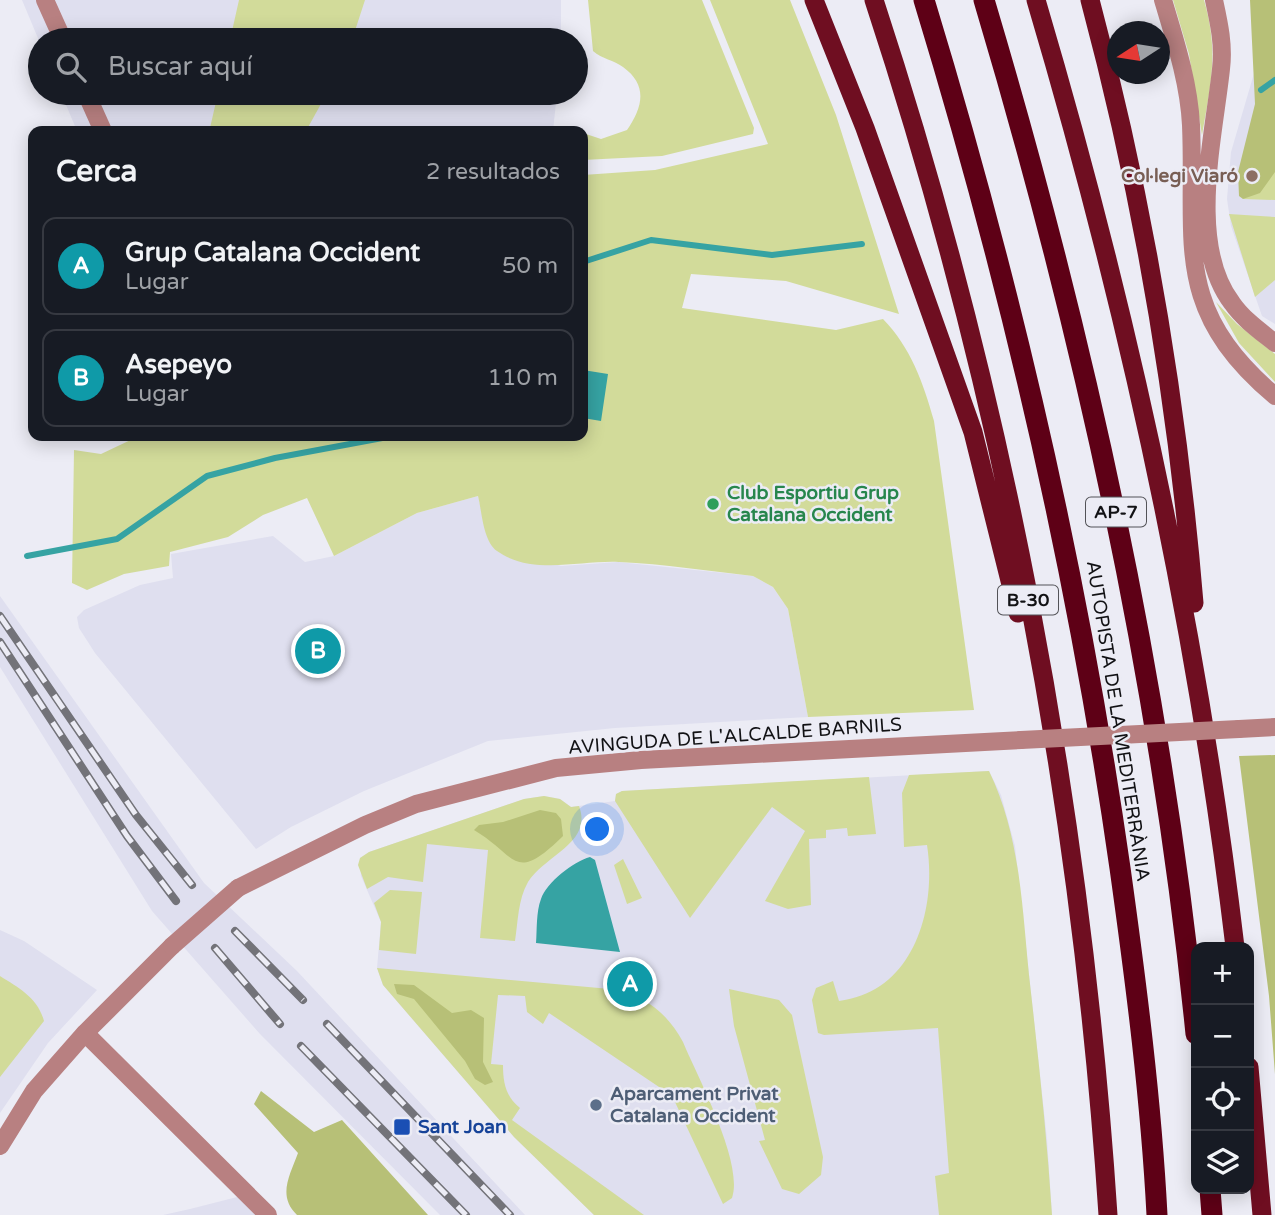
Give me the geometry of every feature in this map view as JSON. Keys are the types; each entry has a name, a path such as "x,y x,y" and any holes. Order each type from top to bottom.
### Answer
{"highway":[{"name":"B-30","path":"814,0 865,128 973,432 1055,754"},
{"name":"B-30","path":"874,0 932,192 979,372 1014,531 1055,754 1082,942 1108,1215"},
{"name":"AUTOPISTA DE LA MEDITERRÀNIA","path":"924,0 978,177 1072,580 1112,814 1135,971 1157,1215"},
{"name":"AUTOPISTA DE LA MEDITERRÀNIA","path":"984,0 1054,243 1122,542 1163,778 1192,1005"},
{"path":"1036,0 1083,165 1138,381 1196,670 1234,942"},
{"path":"1090,0 1131,161 1168,360 1184,482 1196,670"},
{"path":"1249,1068 1262,1215"},
{"path":"1210,1194 1212,1215"}],"street":[{"path":"45,0 58,28"},
{"path":"1163,0 1183,76 1191,122 1190,230 1197,285 1223,339 1275,396"},
{"path":"1214,0 1222,51 1209,166 1209,238 1213,261 1231,303 1275,343"},
{"path":"91,105 101,126"},
{"name":"AVINGUDA DE L'ALCALDE BARNILS","path":"0,1146 34,1091 85,1033 172,946 238,888 356,829 416,804 556,768 606,762 1275,727"},
{"path":"85,1033 268,1215"}],"shaded area":[{"path":"22,0 561,0 561,28 34,28"},
{"name":"Col·legi Viaró","path":"1275,46 1275,324 1262,316 1231,226 1227,199 1231,152 1255,70"},
{"path":"66,105 556,105 554,126 75,126"},
{"path":"478,496 490,543 561,566 618,562 753,576 773,587 788,609 808,717 615,728 488,741 364,791 291,827 256,849 95,653 79,628 77,617 84,610 140,585 173,578 171,554 273,536 305,562 334,556 417,513"},
{"path":"0,596 204,883 297,971 525,1215 440,1215 260,1034 152,911 0,667"},
{"path":"989,771 1001,795 1015,846 1047,1139 1052,1215 594,1215 514,1137 383,985 377,968 381,922 361,876 360,858 369,852 524,799 544,796 560,799 571,807 615,801 616,794 622,791"},
{"path":"0,930 24,941 97,990 48,1043 0,1113"},
{"path":"245,1195 268,1215 163,1215 190,1209"}],"green space":[{"path":"239,0 365,0 356,28 233,28"},
{"path":"588,0 702,0 754,128 753,134 662,156 588,160 588,135 601,139 627,130 637,113 640,97 636,81 631,74 593,51"},
{"path":"710,0 790,0 836,115 899,314 786,281 691,274 682,308 836,330 883,319 893,330 909,354 934,421 974,710 808,717 788,609 773,587 753,576 670,566 619,562 541,565 511,559 492,546 484,526 478,496 417,513 334,556 307,498 263,515 228,537 170,552 169,566 124,574 87,590 72,583 74,450 101,454 128,441 588,441 588,175 655,170 768,144"},
{"path":"1173,0 1204,0 1209,19 1212,68 1202,135 1189,54"},
{"path":"1250,0 1275,0 1275,172 1260,193 1243,199 1239,196 1238,172 1255,104"},
{"path":"215,105 320,105 309,126 210,126"},
{"path":"1275,152 1275,200 1243,199"},
{"path":"1229,214 1275,217 1275,280 1255,297"},
{"path":"1216,302 1237,324 1275,354 1275,382 1239,343"},
{"path":"1275,755 1275,1074 1269,996 1239,756"},
{"path":"989,771 1007,820 1018,871 1052,1215 939,1215 935,1176 949,1173 938,1028 824,1035 818,1033 812,1000 816,988 833,981 839,1001 865,994 886,982 902,965 915,944 928,895 929,870 927,845 904,847 902,793 909,775"},
{"path":"869,777 876,834 848,836 847,828 826,830 826,838 809,839 811,905 788,909 765,901 805,831 772,807 690,918 615,801 616,794 622,791"},
{"path":"544,796 560,799 571,807 579,806 582,819 573,839 528,882 520,903 515,941 480,938 488,850 427,844 423,882 388,877 367,889 358,865 360,858 369,852 524,799"},
{"path":"540,810 556,813 561,819 563,836 534,859 516,861 474,830 479,825 503,822"},
{"path":"623,859 642,898 627,904 614,865"},
{"path":"390,890 422,892 416,954 379,950 381,922 374,903"},
{"path":"377,968 610,989 644,1000 669,1021 683,1042 718,1120 732,1164 732,1198 723,1204 675,1102 665,1091 549,1013 543,1024 527,1012 525,996 498,995 491,1064 503,1065 506,1089 520,1108 512,1120 644,1215 594,1215 514,1137 383,985"},
{"path":"0,976 21,989 32,1000 44,1021 0,1077"},
{"path":"394,984 414,985 452,1013 471,1010 484,1018 483,1062 493,1082 485,1085 475,1079 465,1061 414,999 397,994"},
{"path":"729,989 779,1000 792,1015 823,1157 821,1175 799,1194 782,1189 759,1141 765,1140 734,1026"},
{"path":"261,1091 314,1132 342,1120 428,1215 297,1215 291,1208 286,1193 298,1153 254,1104"}],"water":[{"path":"588,371 608,374 601,421 588,419"},
{"path":"590,857 595,860 620,952 536,943 538,910 544,893 561,874"}],"waterway":[{"path":"1261,90 1275,80"},
{"path":"588,260 651,240 772,255 862,244"},
{"path":"27,556 117,539 207,476 275,458 366,441"}],"railway":[{"path":"0,616 136,815 192,885"},
{"path":"0,642 127,836 176,901"},
{"path":"235,931 303,1000"},
{"path":"215,948 280,1024"},
{"path":"327,1024 510,1215"},
{"path":"301,1046 466,1215"}],"place":[{"name":"Col·legi Viaró","path":"1252,176"},
{"name":"Club Esportiu Grup Catalana Occident","path":"713,504"},
{"name":"Asepeyo","path":"318,651"},
{"name":"Grup Catalana Occident","path":"630,984"},
{"name":"Aparcament Privat Catalana Occident","path":"596,1105"},
{"name":"Sant Joan","path":"402,1127"}]}
